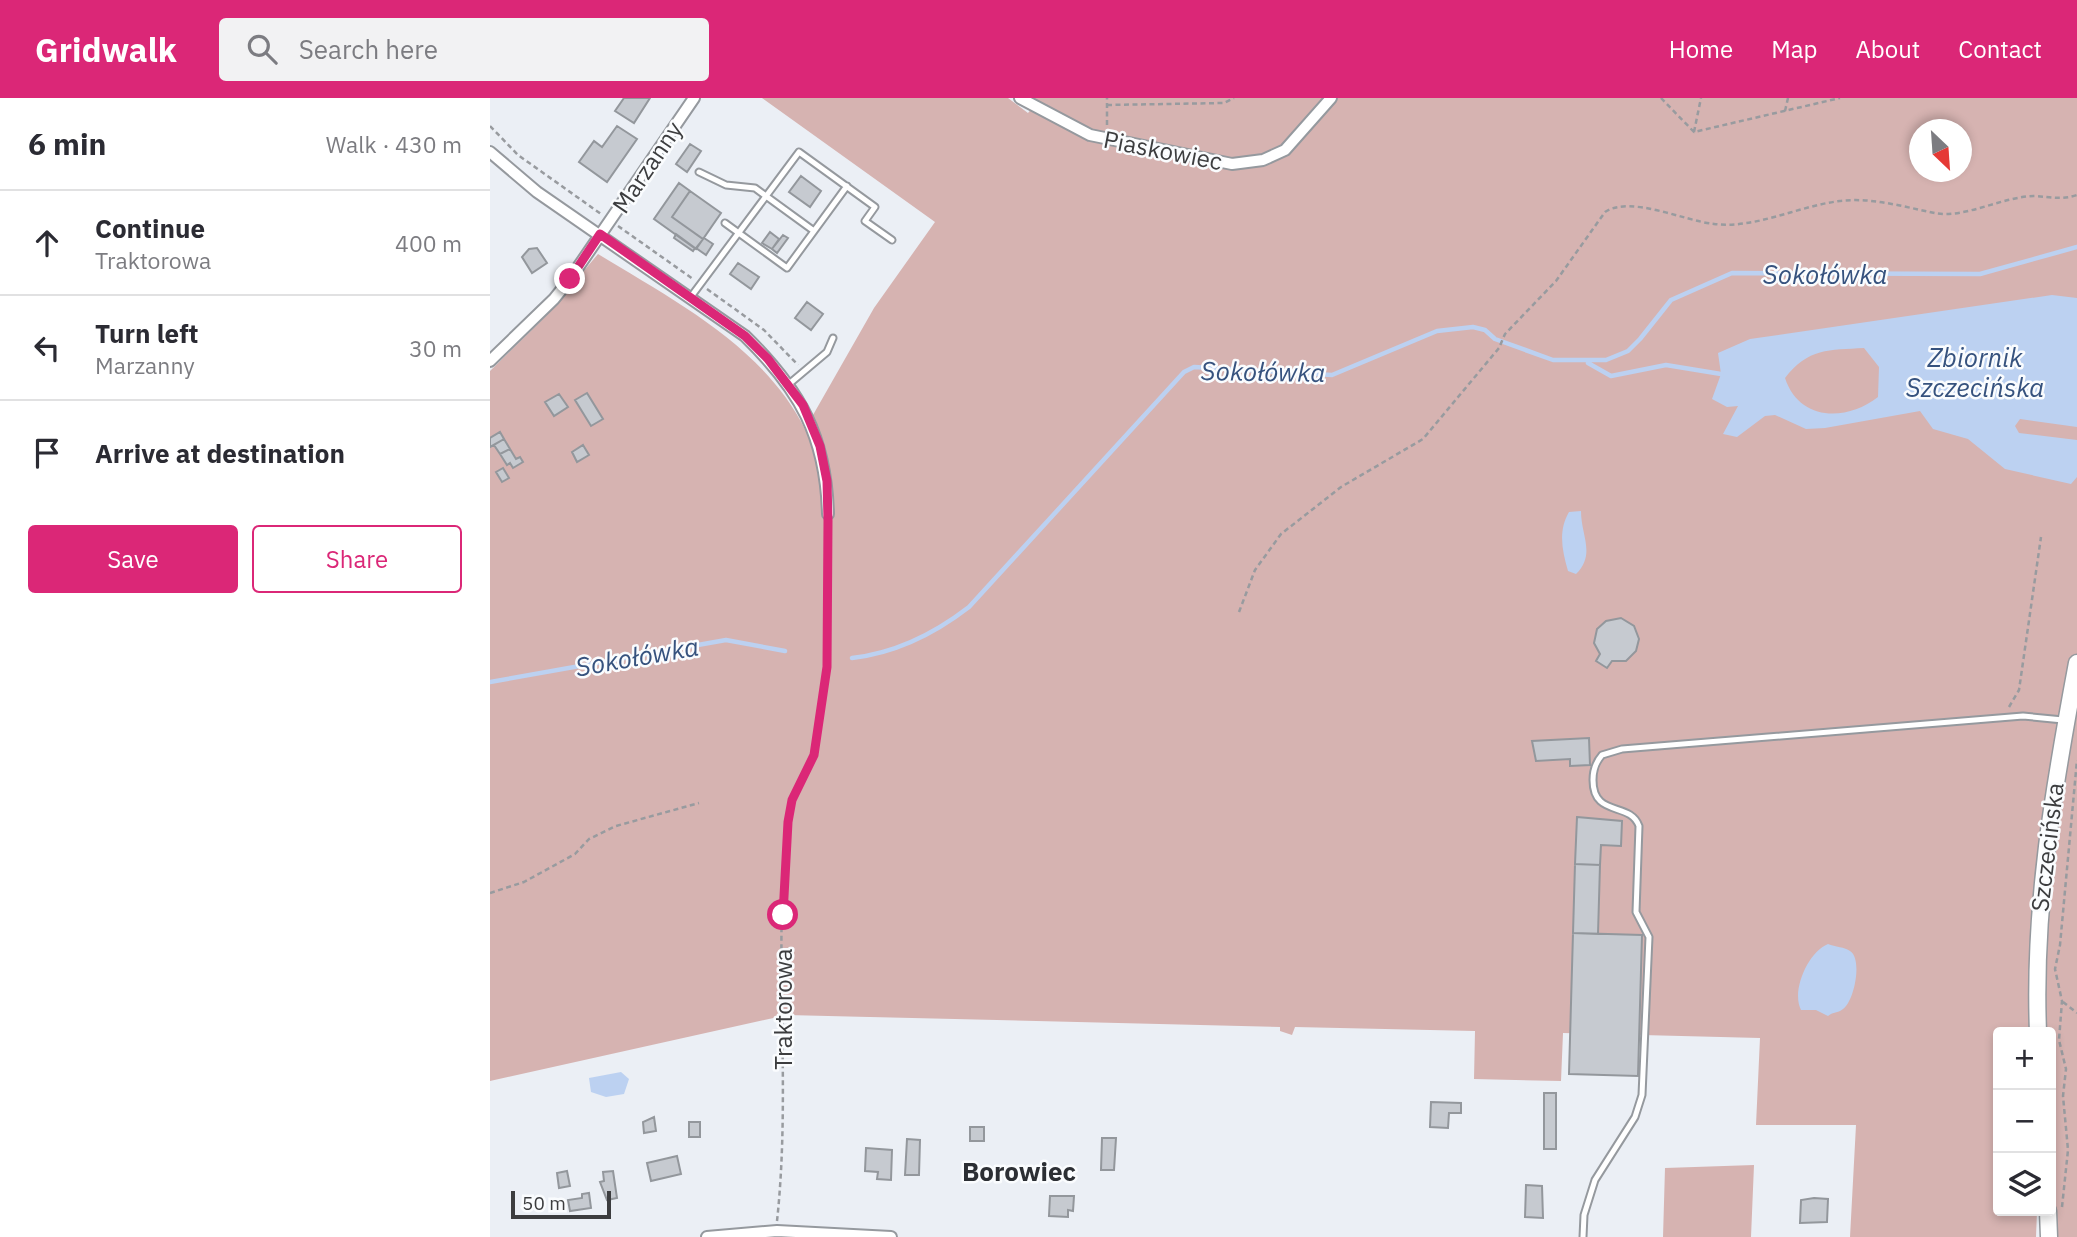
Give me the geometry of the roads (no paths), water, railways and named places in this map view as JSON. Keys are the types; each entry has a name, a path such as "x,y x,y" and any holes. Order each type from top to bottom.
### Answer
{"main road":[{"name":"Szczecińska","path":"2038,1027 2039,898 2048,824 2077,663"},
{"path":"2049,1237 2052,1216"}],"street":[{"name":"Marzanny","path":"490,361 554,299 694,98"},
{"name":"Piaskowiec","path":"1020,98 1090,135 1232,164 1263,160 1285,150 1331,98"},
{"path":"490,152 537,192 745,336 789,384 803,405 820,446 827,481 828,514"},
{"path":"707,1237 777,1231 891,1237"}],"lane":[{"path":"690,298 799,152 875,207 865,221 892,240"},
{"path":"699,172 726,185 755,188 814,231"},
{"path":"725,223 787,268 846,186"},
{"path":"789,384 827,352 833,338"},
{"path":"1583,1237 1584,1215 1595,1180 1635,1117 1642,1095 1649,937 1636,912 1637,819 1625,811 1608,808 1598,799 1593,789 1593,772 1598,760 1606,753 1622,749 2023,716 2066,720"}],"water":[{"name":"Zbiornik Szczecińska","path":"2052,295 2077,298 2077,427 2020,419 2015,426 2019,433 2077,440 2077,477 2071,484 2005,469 1968,439 1933,429 1920,411 1806,429 1775,415 1765,416 1737,437 1723,434 1738,406 1727,407 1712,399 1721,374 1718,353 1750,339","holes":["1864,348 1879,367 1878,397 1852,411 1838,413 1812,410 1801,403 1785,378 1802,361 1830,350"]},
{"path":"1581,511 1586,552 1582,567 1576,574 1568,571 1562,533 1569,512"},
{"path":"1828,944 1850,951 1854,956 1856,980 1847,1005 1841,1011 1828,1016 1816,1010 1801,1010 1798,993 1808,963"},
{"path":"621,1072 629,1079 624,1094 606,1097 591,1092 589,1078"}],"waterway":[{"name":"Sokołówka","path":"852,658 884,652 914,641 969,607 1184,372 1194,367 1332,375 1437,331 1473,327 1485,330 1495,339 1553,360 1606,360 1628,351 1671,300 1732,273 1980,274 2077,247"},
{"path":"1588,363 1611,376 1666,365 1721,374"},
{"name":"Sokołówka","path":"490,682 726,640 785,651"}],"district":[{"name":"Borowiec","path":"1019,1171"}]}
